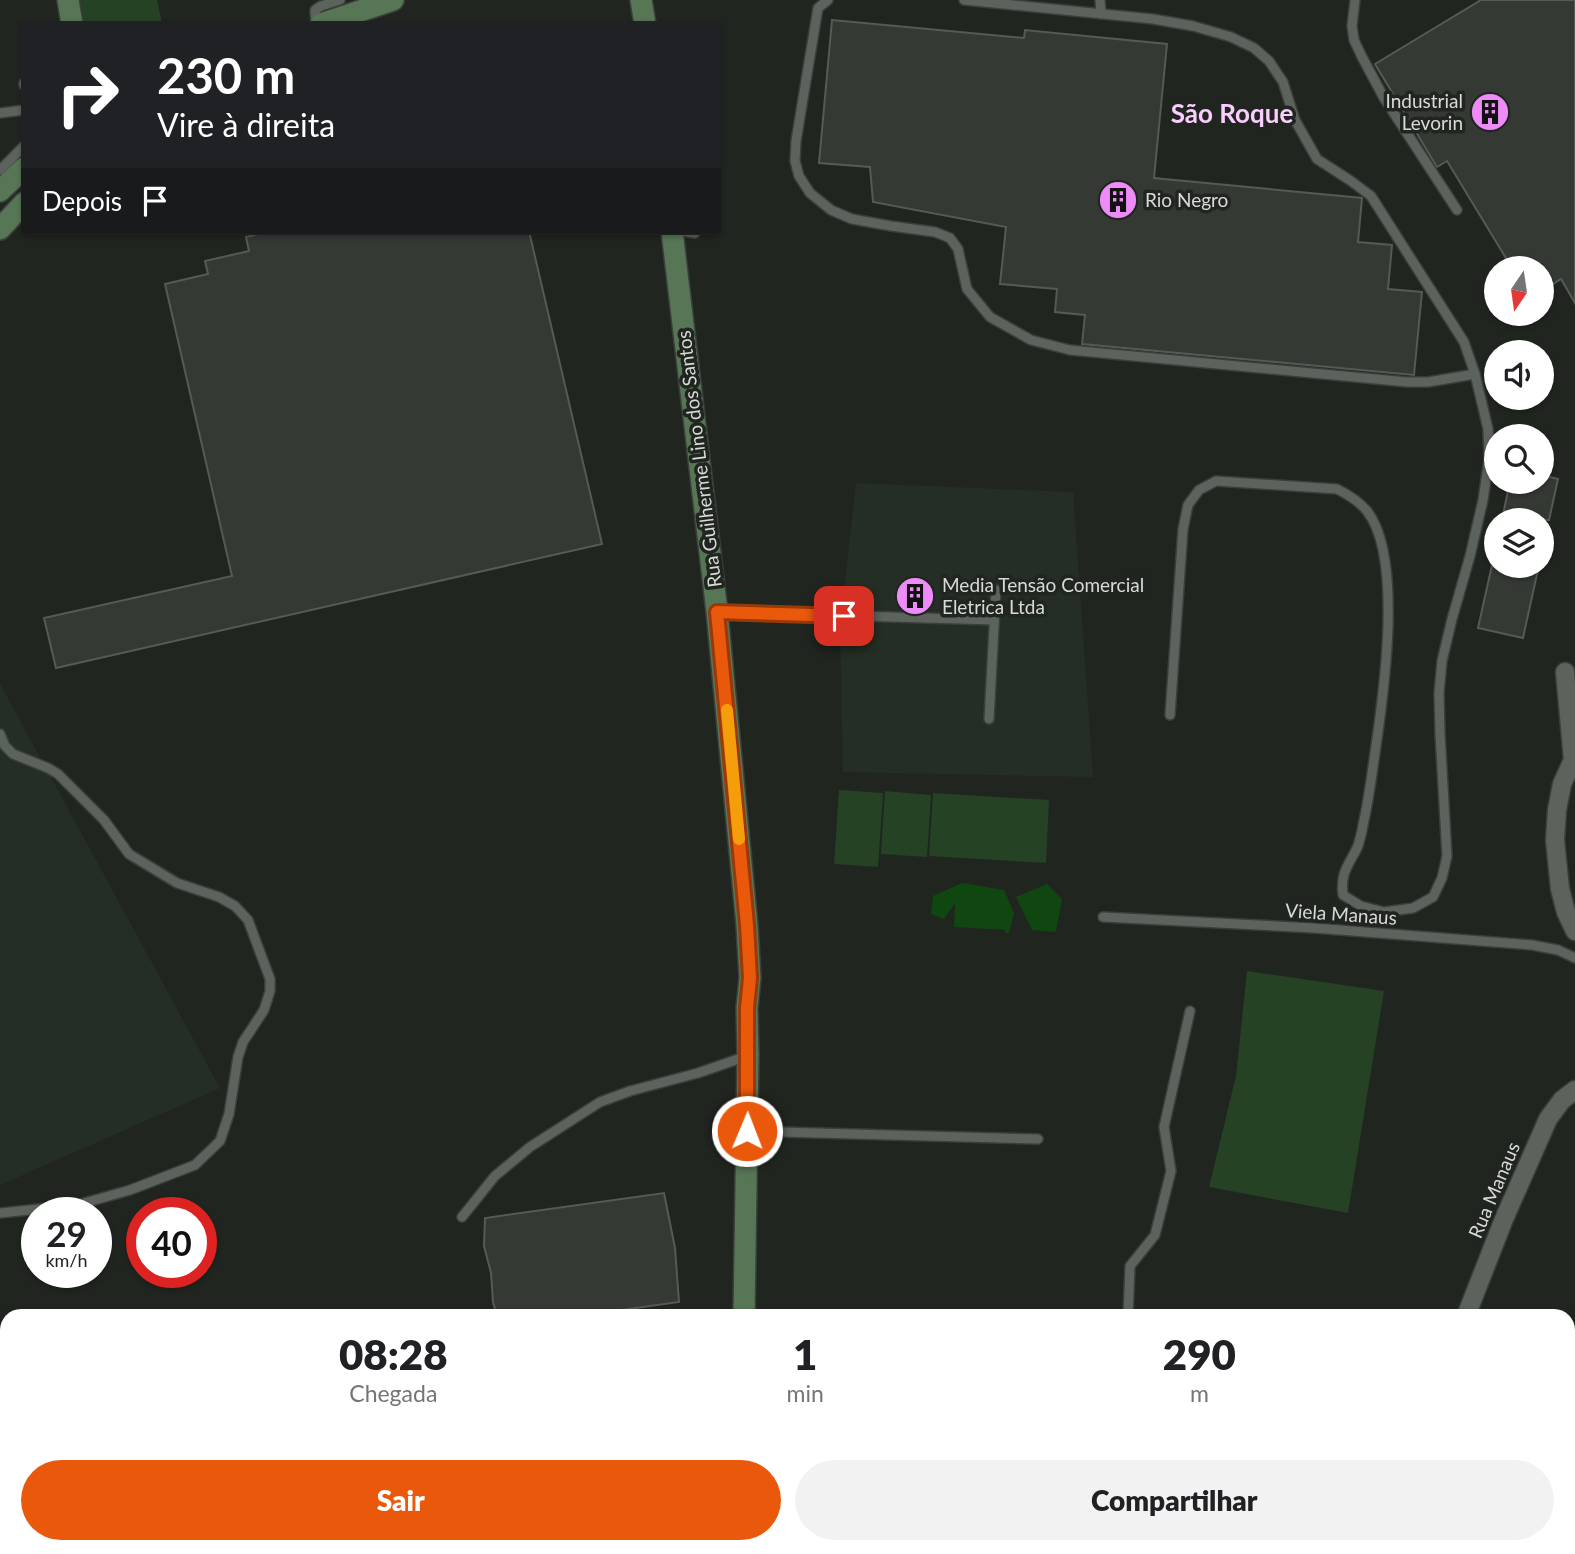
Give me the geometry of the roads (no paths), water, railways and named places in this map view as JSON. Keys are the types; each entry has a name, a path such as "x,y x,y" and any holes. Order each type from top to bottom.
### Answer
{"street":[{"path":"68,0 72,21"},
{"path":"328,21 393,0"},
{"path":"641,0 644,21"},
{"path":"0,191 21,171"},
{"name":"Rua Guilherme Lino dos Santos","path":"672,235 717,612 747,925 750,978 747,1008 744,1309"},
{"path":"1565,672 1574,759 1562,785 1555,840 1560,889 1575,931"},
{"name":"Rua Manaus","path":"1469,1309 1504,1219 1548,1119 1562,1100 1575,1090"}],"lane":[{"path":"318,21 315,10 340,0"},
{"path":"828,0 818,8 796,141 795,161 799,176 810,193 831,210 852,219 935,232 950,238 958,249 967,289 990,317 1031,340 1070,350 1407,382 1428,382 1475,374"},
{"path":"964,0 1153,19 1206,29 1254,48 1269,61 1283,82 1295,120 1317,159 1371,196 1464,342 1475,374 1488,429 1489,458 1473,545 1443,661 1439,720 1447,856 1442,878 1433,897 1413,908 1384,912 1361,906 1343,895 1343,875 1359,844 1369,796 1388,640 1386,573 1379,536 1368,512 1352,496 1337,489 1216,481 1199,490 1188,505 1183,529 1170,715"},
{"path":"1073,0 1074,11"},
{"path":"1100,0 1101,14"},
{"path":"1355,0 1353,40 1391,109 1457,210"},
{"path":"0,109 21,110"},
{"path":"0,170 21,149"},
{"path":"989,719 996,590"},
{"path":"717,612 994,620"},
{"path":"0,734 5,746 13,754 58,774 104,820 129,854 177,883 219,897 235,906 248,920 270,979 270,991 264,1010 243,1042 237,1057 229,1114 220,1141 195,1165 130,1190 77,1205 0,1213"},
{"name":"Viela Manaus","path":"1103,917 1314,928 1532,945 1558,950 1575,958"},
{"path":"1128,1309 1130,1266 1155,1235 1171,1171 1164,1127 1190,1011"},
{"path":"461,1217 495,1176 530,1147 600,1102 748,1055"},
{"path":"747,1131 1038,1139"}],"place":[{"name":"Industrial Levorin","path":"1490,112"},
{"name":"Rio Negro","path":"1118,200"},
{"name":"Media Tensão Comercial Eletrica Ltda","path":"915,596"}],"district":[{"name":"São Roque","path":"1232,114"}]}
